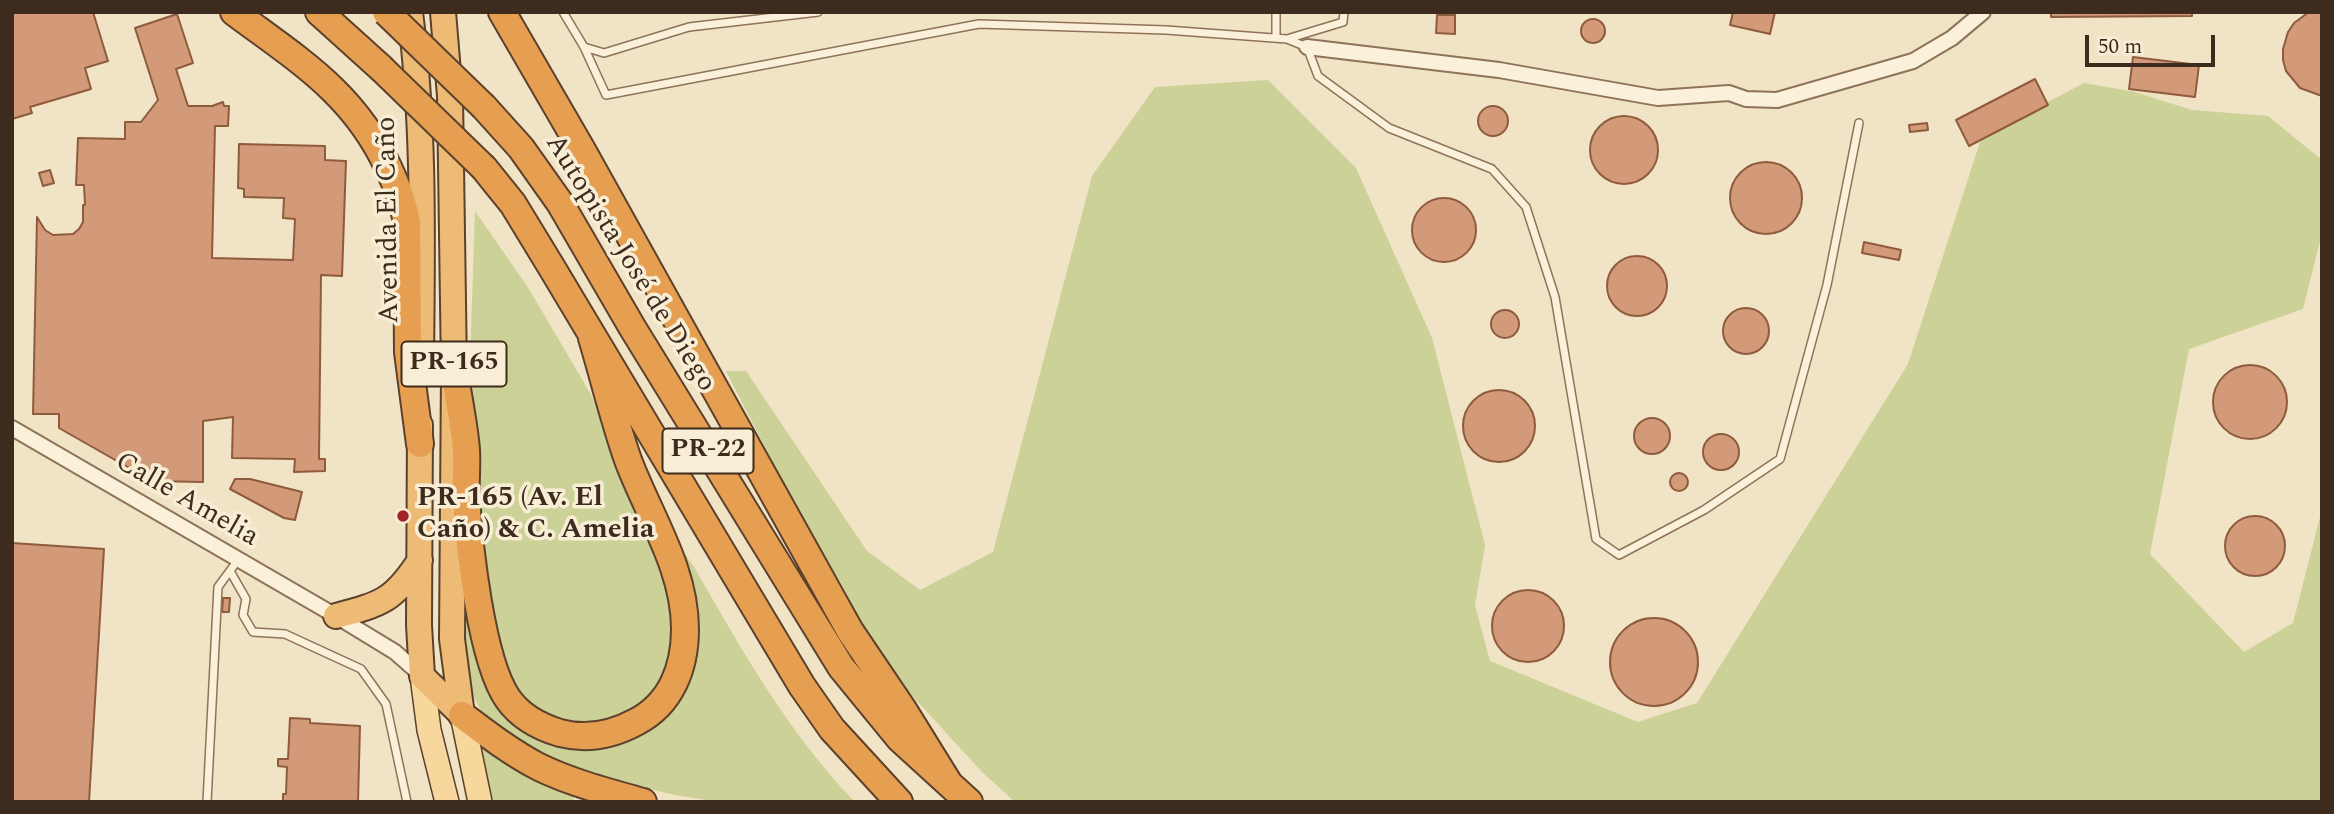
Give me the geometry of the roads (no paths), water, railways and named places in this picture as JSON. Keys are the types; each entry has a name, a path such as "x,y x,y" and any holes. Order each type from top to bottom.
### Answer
{"highway":[{"path":"234,12 320,75 342,97 373,138 394,180 407,223 408,352 420,444"},
{"name":"PR-22","path":"319,12 382,68 484,169 513,204 802,686 832,729 899,802"},
{"name":"Autopista José de Diego","path":"386,12 484,107 521,148 560,203 632,327 841,667 900,739 969,802"},
{"name":"Avenida El Caño","path":"410,12 419,108 422,213 419,560 422,676"},
{"name":"PR-165","path":"443,12 450,96 454,371 452,639 463,715"},
{"path":"502,12 589,162 850,631 948,782"},
{"path":"454,371 466,448 466,498 473,559 493,668 508,699 543,728 576,737 613,733 653,713 673,687 684,648 685,616 678,578 629,460 592,338"},
{"path":"336,616 377,605 404,585 419,560"},
{"path":"422,676 494,740 539,767 579,784 642,802"}],"main road":[{"name":"Avenida El Caño","path":"422,676 429,730 447,802"},
{"name":"PR-165","path":"463,715 480,802"}],"street":[{"path":"1307,47 1486,68 1658,98 1729,93 1746,99 1777,100 1913,61 1952,38 1983,12"},
{"name":"Calle Amelia","path":"12,428 234,565 336,616 395,652 422,676"}],"lane":[{"path":"563,12 584,47 606,95 979,24 1166,30 1287,39 1307,47 1318,76 1389,128 1492,169 1526,207 1555,297 1596,539 1619,555 1703,510 1780,458 1828,285 1859,123"},
{"path":"584,47 604,53 689,27 818,12"},
{"path":"1276,12 1276,38"},
{"path":"1287,39 1343,22 1344,12"},
{"path":"207,802 218,587 234,565"},
{"path":"234,565 246,599 243,615 253,632 285,634 361,669 386,704 408,802"}],"place":[{"name":"PR-165 (Av. El Caño) & C. Amelia","path":"403,516"}]}
